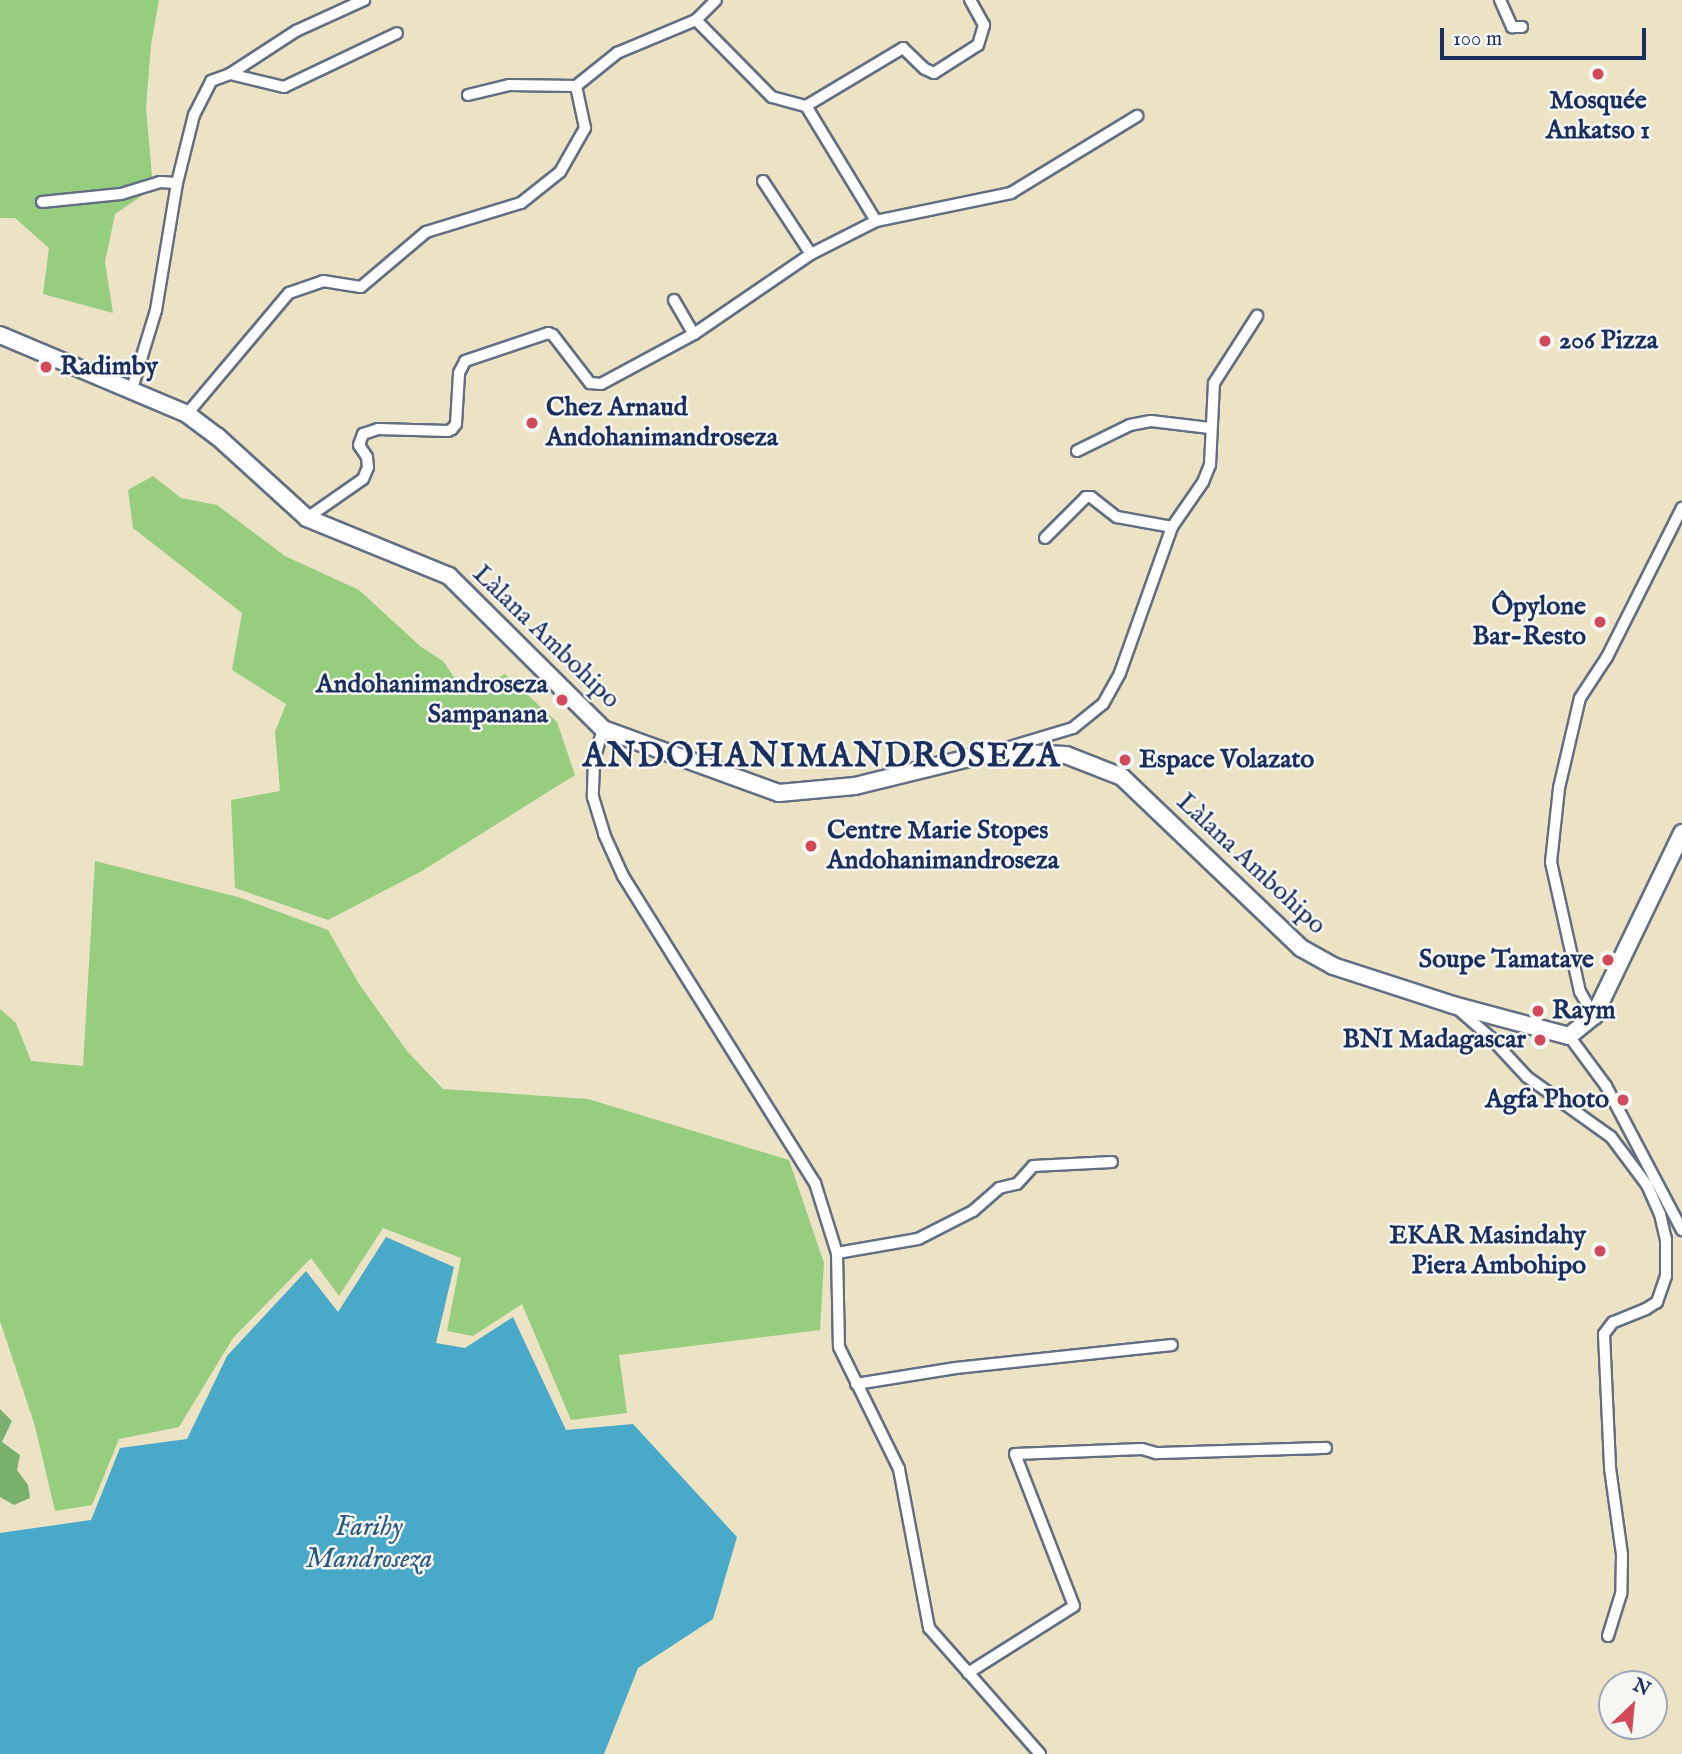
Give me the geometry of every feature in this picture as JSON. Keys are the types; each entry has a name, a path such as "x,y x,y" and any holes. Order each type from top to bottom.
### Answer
{"street":[{"path":"468,95 509,85 576,86 617,53 696,20 716,0"},
{"path":"806,106 904,48 925,69 934,73 978,45 984,25 970,0"},
{"path":"1500,0 1512,27 1522,27"},
{"path":"131,392 156,310 177,183 194,115 211,81 230,74 296,31 358,1"},
{"path":"696,20 772,97 806,106 876,221"},
{"path":"230,74 284,87 397,33"},
{"path":"187,415 289,293 323,281 361,287 426,232 521,203 560,172 585,128 576,86"},
{"path":"307,518 363,479 368,467 367,457 359,445 363,434 379,429 452,429 456,424 459,373 465,361 548,333 553,335 590,383 601,384 694,334 811,254 876,221 1010,193 1138,116"},
{"path":"764,181 811,254"},
{"path":"42,202 121,194 160,182 177,183"},
{"path":"674,300 694,334"},
{"path":"993,752 1073,728 1103,704 1120,673 1171,527 1203,482 1210,465 1214,383 1257,316"},
{"name":"Làlana Ambohipo","path":"0,335 187,415 218,437 307,518 449,576 603,729 779,793 855,786 993,752 1066,755 1122,777 1301,948 1333,966 1453,1004 1569,1036"},
{"path":"1077,451 1130,425 1151,421 1210,428"},
{"path":"1045,538 1086,497 1091,497 1117,517 1171,527"},
{"path":"1594,1016 1580,992 1551,862 1559,788 1580,698 1607,657 1682,508"},
{"path":"603,729 594,761 593,797 604,834 623,876 815,1183 837,1253 839,1347 899,1469 929,1628 1040,1754"},
{"path":"1682,833 1594,1016 1569,1036 1606,1086 1682,1230"},
{"path":"1453,1004 1491,1038 1527,1077 1611,1137 1647,1185 1660,1214 1666,1239 1666,1276 1657,1302 1613,1322 1604,1334 1610,1468 1622,1556 1621,1594 1608,1636"},
{"path":"837,1253 918,1239 973,1211 999,1188 1017,1184 1034,1166 1112,1162"},
{"path":"856,1384 956,1368 1172,1345"},
{"path":"968,1673 1073,1606 1015,1454 1142,1448 1156,1452 1326,1448"}],"green space":[{"path":"0,0 159,0 151,45 146,107 153,188 115,214 105,262 113,313 43,294 49,248 15,218 0,218"},
{"path":"153,476 181,498 217,505 285,556 359,590 420,646 444,662 466,696 505,674 557,722 575,775 422,871 328,920 235,888 231,800 280,791 275,732 286,704 232,670 242,613 133,528 128,490"},
{"path":"95,861 238,897 328,930 359,984 407,1051 443,1089 588,1099 789,1160 824,1263 820,1330 619,1355 627,1413 571,1420 522,1304 473,1336 447,1331 461,1258 383,1228 339,1296 311,1258 233,1338 179,1427 119,1439 92,1505 55,1511 35,1426 0,1321 0,1009 16,1023 31,1061 83,1066"},
{"path":"0,1409 12,1421 2,1442 20,1455 17,1470 28,1485 30,1498 14,1505 0,1497"}],"water":[{"name":"Farihy Mandroseza","path":"386,1237 454,1267 436,1343 465,1348 513,1317 566,1430 633,1424 737,1537 713,1619 638,1668 604,1754 0,1754 0,1533 91,1520 120,1448 187,1439 227,1356 306,1271 338,1312"}],"place":[{"name":"Mosquée Ankatso 1","path":"1598,74"},
{"name":"206 Pizza","path":"1545,341"},
{"name":"Radimby","path":"46,367"},
{"name":"Chez Arnaud Andohanimandroseza","path":"532,423"},
{"name":"Ôpylone Bar-Resto","path":"1600,622"},
{"name":"Andohanimandroseza Sampanana","path":"562,700"},
{"name":"Espace Volazato","path":"1125,760"},
{"name":"Centre Marie Stopes Andohanimandroseza","path":"811,846"},
{"name":"Soupe Tamatave","path":"1608,960"},
{"name":"Raym","path":"1538,1011"},
{"name":"BNI Madagascar","path":"1540,1040"},
{"name":"Agfa Photo","path":"1623,1100"},
{"name":"EKAR Masindahy Piera Ambohipo","path":"1600,1251"}],"district":[{"name":"ANDOHANIMANDROSEZA","path":"822,758"}]}
